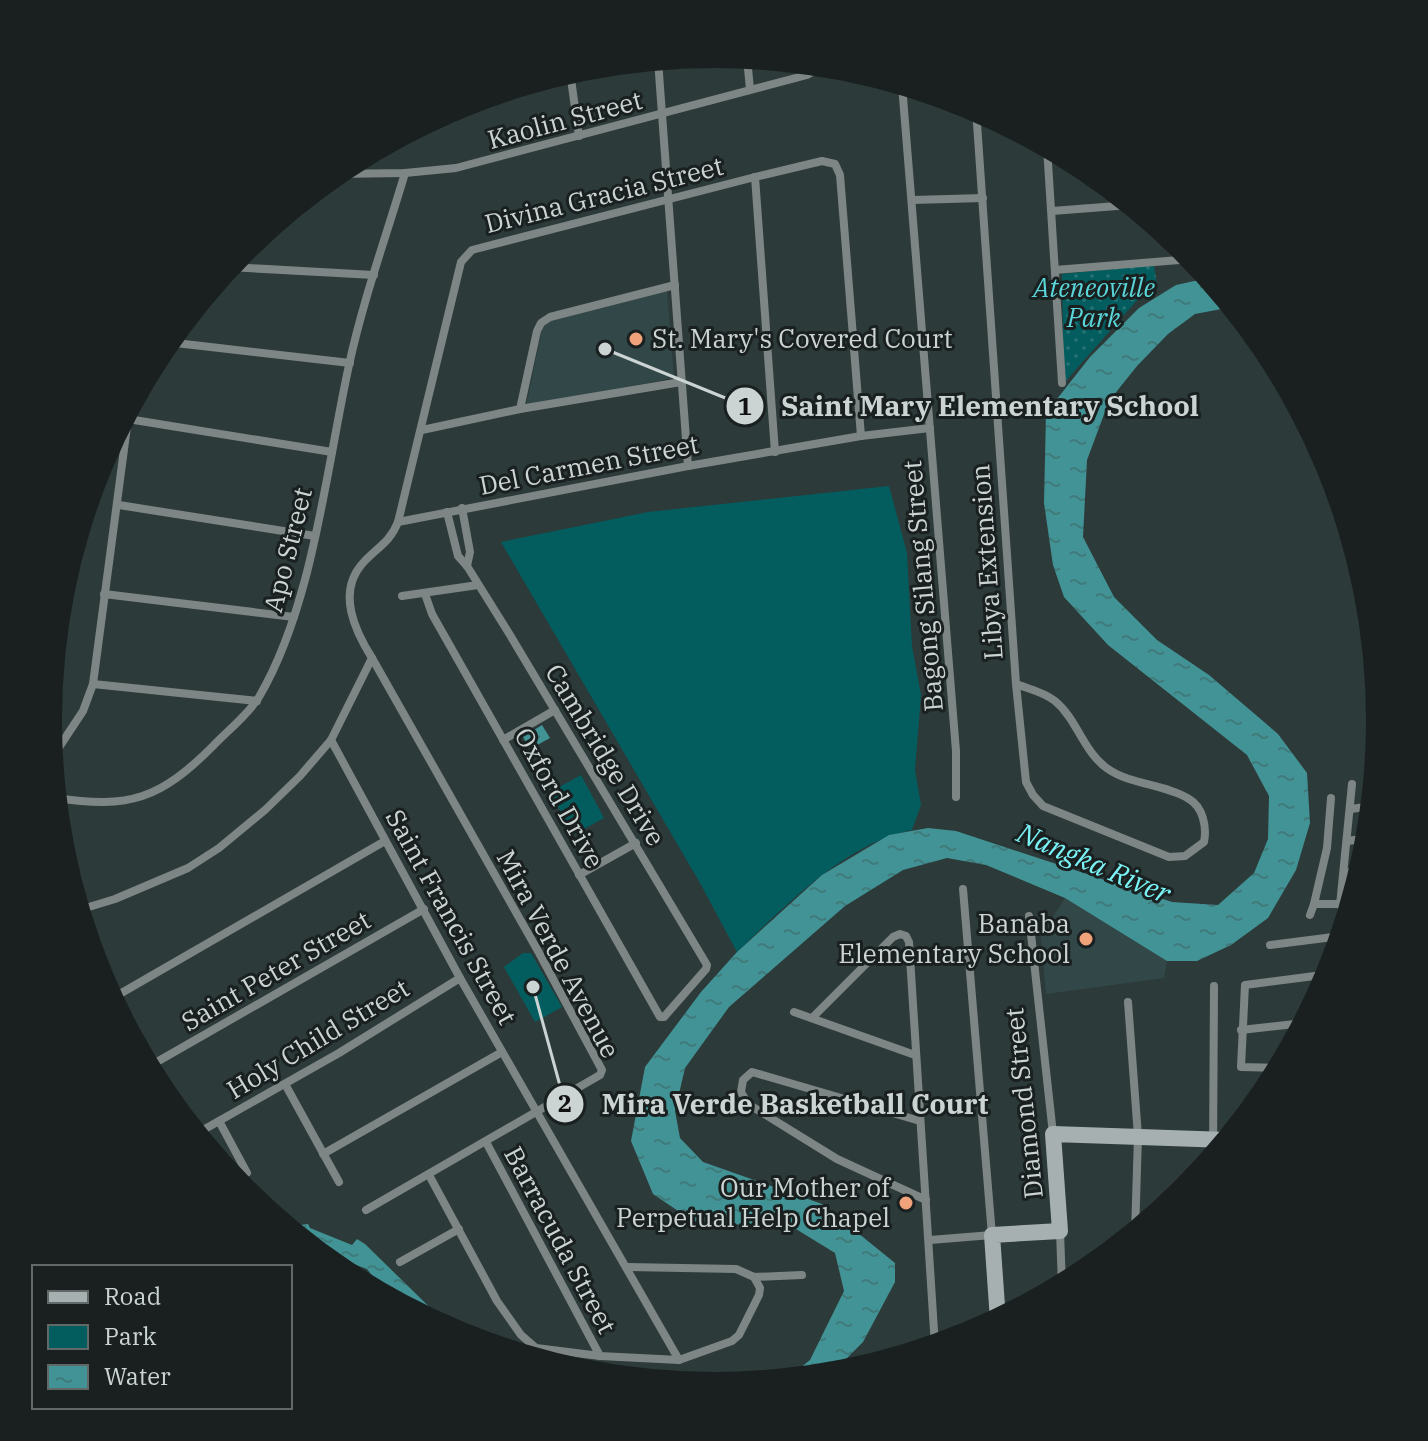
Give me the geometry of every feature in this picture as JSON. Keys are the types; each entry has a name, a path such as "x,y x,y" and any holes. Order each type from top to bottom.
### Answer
{"street":[{"path":"748,70 750,89"},
{"path":"659,71 688,466"},
{"name":"Kaolin Street","path":"359,174 456,168 806,75"},
{"path":"572,85 579,136"},
{"name":"Bagong Silang Street","path":"903,97 956,751 956,797"},
{"name":"Libya Extension","path":"977,124 1016,684 1026,782 1043,806 1169,857 1185,856 1204,842 1207,829 1200,811 1190,799 1117,775 1104,767 1057,703 1046,695 1016,684"},
{"name":"Divina Gracia Street","path":"398,522 461,262 467,253 478,247 822,161 835,164 840,175 861,436"},
{"path":"1050,162 1062,383"},
{"name":"Apo Street","path":"67,799 113,803 158,790 193,765 257,701 281,653 294,617 315,536 350,363 405,173"},
{"path":"755,177 775,452"},
{"path":"913,200 983,198"},
{"path":"1052,211 1115,206"},
{"path":"1055,270 1176,260"},
{"path":"245,268 374,275"},
{"path":"520,409 541,323 550,317 675,285"},
{"path":"182,344 350,363"},
{"path":"422,430 520,409 681,382"},
{"path":"137,418 332,452"},
{"name":"Del Carmen Street","path":"398,522 688,466 861,436 930,428"},
{"path":"63,742 83,711 93,684 119,505 125,442"},
{"path":"119,505 315,536"},
{"name":"Cambridge Drive","path":"462,508 470,552 467,566"},
{"name":"Cambridge Drive","path":"447,512 458,556 636,843 707,965 662,1018"},
{"path":"89,906 159,882 203,860 283,793 331,740 372,658 352,623 354,577 365,561 390,540 398,522"},
{"path":"402,596 478,585"},
{"path":"104,594 294,617"},
{"name":"Oxford Drive","path":"425,594 432,614 662,1018"},
{"name":"Mira Verde Avenue","path":"366,1210 539,1112 600,1075 601,1068 372,658"},
{"path":"93,684 257,701"},
{"path":"503,740 555,710"},
{"name":"Saint Francis Street","path":"331,740 460,978 679,1360"},
{"path":"1341,899 1352,784"},
{"path":"1310,915 1327,848 1331,798"},
{"path":"1351,809 1360,808"},
{"path":"1348,841 1354,840"},
{"path":"122,993 385,841"},
{"path":"579,875 636,843"},
{"path":"963,889 997,1307"},
{"path":"1314,904 1339,905"},
{"name":"Saint Peter Street","path":"158,1061 424,909"},
{"name":"Diamond Street","path":"1029,916 1053,1134 1062,1272"},
{"path":"812,1018 893,937 900,934 906,936 909,942 934,1334"},
{"path":"1270,945 1328,938"},
{"path":"1266,1068 1241,1067 1243,989 1248,983 1313,976"},
{"name":"Holy Child Street","path":"206,1128 460,978"},
{"path":"1214,986 1221,1130"},
{"path":"1128,1002 1138,1136 1135,1218"},
{"path":"794,1012 915,1055"},
{"path":"1241,1030 1291,1024"},
{"path":"323,1154 502,1052"},
{"path":"920,1121 752,1072 743,1080 741,1092 748,1104 837,1159 926,1200"},
{"path":"285,1084 339,1182"},
{"path":"219,1121 247,1173"},
{"path":"1053,1134 1213,1140"},
{"name":"Barracuda Street","path":"486,1142 600,1356"},
{"path":"429,1175 497,1301 526,1341 536,1347"},
{"path":"400,1262 459,1229"},
{"path":"930,1240 1060,1231"},
{"path":"628,1267 736,1269 754,1277 802,1275"},
{"path":"549,1351 679,1360 721,1347 739,1335 759,1295 760,1288 754,1277"}],"shaded area":[{"path":"667,290 674,378 526,406 544,320"},
{"name":"Banaba Elementary School","path":"1065,898 1167,961 1164,978 1046,994 1039,917 1053,917"}],"green space":[{"name":"Ateneoville Park","path":"1154,265 1157,285 1139,298 1064,383 1062,274"},
{"path":"889,486 907,553 912,646 921,695 915,770 921,805 912,830 888,837 840,862 796,897 737,952 501,542 648,512"},
{"path":"581,775 604,818 573,835 550,792"},
{"path":"523,953 531,953 562,1007 535,1022 504,967"}],"water":[{"path":"1195,281 1219,309 1195,314 1168,334 1109,401 1087,460 1083,537 1114,597 1157,640 1209,675 1278,734 1307,773 1310,823 1296,870 1268,918 1231,945 1197,961 1167,961 1065,898 986,865 947,858 903,870 845,906 729,1007 685,1068 675,1111 680,1138 703,1162 822,1204 895,1263 895,1282 863,1342 846,1359 802,1367 810,1360 844,1291 835,1253 796,1229 693,1221 653,1194 631,1141 645,1067 701,992 737,952 822,875 889,835 928,828 956,831 1172,902 1218,905 1254,873 1268,839 1269,796 1247,755 1108,645 1064,597 1053,565 1044,503 1046,413 1090,357 1139,308 1176,285"},
{"path":"542,725 550,738 530,749 523,737"},
{"path":"308,1224 310,1228 352,1245 357,1239 365,1244 429,1306 352,1263 301,1225"}],"place":[{"name":"St. Mary's Covered Court","path":"636,339"},
{"name":"Saint Mary Elementary School","path":"605,349"},
{"name":"Banaba Elementary School","path":"1086,939"},
{"name":"Mira Verde Basketball Court","path":"533,987"},
{"name":"Our Mother of Perpetual Help Chapel","path":"906,1203"}],"water label":[{"name":"Nangka River","path":"1094,863"}]}
